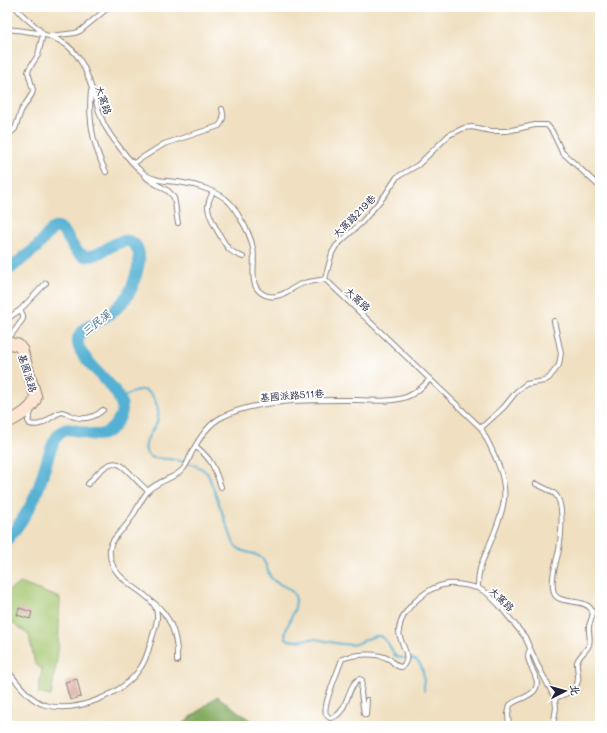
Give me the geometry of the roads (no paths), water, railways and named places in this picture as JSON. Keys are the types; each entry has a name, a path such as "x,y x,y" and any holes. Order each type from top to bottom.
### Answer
{"street":[{"name":"基國派路","path":"7,342 18,345 22,350 36,397 35,402 7,423"}],"lane":[{"path":"8,136 15,129 21,111 32,94 33,90 28,72 38,55 43,34 28,21 16,7"},
{"path":"50,36 80,31 109,7"},
{"name":"大窩路","path":"7,29 50,36 62,41 74,51 80,60 104,124 141,172 150,178 180,182 213,192 225,197 231,203 244,224 253,248 254,256 252,276 254,284 259,290 265,295 275,296 284,294 305,283 325,279 481,428 495,455 502,476 504,499 500,518 480,566 478,588 487,593 499,604 518,627 530,648 555,698 556,708 553,726"},
{"path":"91,88 89,103 93,140 106,172"},
{"path":"134,163 164,144 218,126 222,122 224,116 222,109"},
{"name":"大窩路219巷","path":"325,279 332,253 336,246 362,222 385,196 397,177 418,165 449,134 456,130 472,127 491,131 507,131 535,125 546,125 552,131 565,156 600,187"},
{"path":"141,172 151,182 171,193 174,198 178,223"},
{"path":"213,192 208,201 210,216 228,248 242,257"},
{"path":"7,319 20,310 46,283"},
{"path":"7,342 23,319 23,315 20,310"},
{"path":"481,428 504,407 517,391 526,384 544,381 549,378 559,365 561,353 554,321"},
{"name":"基國派路511巷","path":"177,661 177,641 170,622 163,611 121,578 116,572 109,552 113,540 134,514 148,491 160,482 182,471 195,446 206,430 220,418 238,410 268,403 308,401 378,401 399,399 413,394 424,386 430,378"},
{"path":"35,402 28,421 30,424 34,425 48,421 62,412 76,418 85,418 98,414 103,410"},
{"path":"195,446 207,455 216,470 221,487"},
{"path":"88,484 100,470 112,462 123,466 148,491"},
{"path":"536,484 556,495 561,507 559,548 554,572 554,593 556,597 561,599 585,604 590,607 592,611 589,625 590,641 588,647 577,662 578,685 568,693 555,698"},
{"path":"366,700 366,715 364,714 361,693 362,680 359,679 353,684 346,702 334,718 330,718 325,713 327,700 342,659 352,655 376,656 389,659 398,667 402,667 406,661 407,655 399,629 404,617 414,602 442,585 460,585 478,588"},
{"path":"7,670 22,688 36,701 44,705 56,707 72,706 95,702 114,693 131,680 146,658 157,613 150,600"},
{"path":"509,726 508,714 510,705 533,693 536,689 537,681 529,663 528,654 530,648"}],"waterway":[{"name":"三民溪","path":"7,271 36,248 52,229 57,227 65,233 73,247 81,254 86,256 91,256 102,252 112,245 123,241 133,243 139,254 139,262 135,278 127,296 114,311 86,328 78,339 79,347 83,355 115,391 120,400 122,409 120,417 115,425 107,432 100,435 92,435 71,429 60,433 50,451 41,480 30,507 7,540"},
{"path":"120,400 139,390 149,392 157,406 158,417 147,441 145,448 147,454 150,457 169,459 190,464 200,468 208,474 234,544 240,550 263,559 269,575 273,580 288,588 293,593 296,601 286,631 287,639 293,641 314,639 350,645 373,637 382,637 387,642 396,657 413,659 420,664 423,672 424,691"}]}
